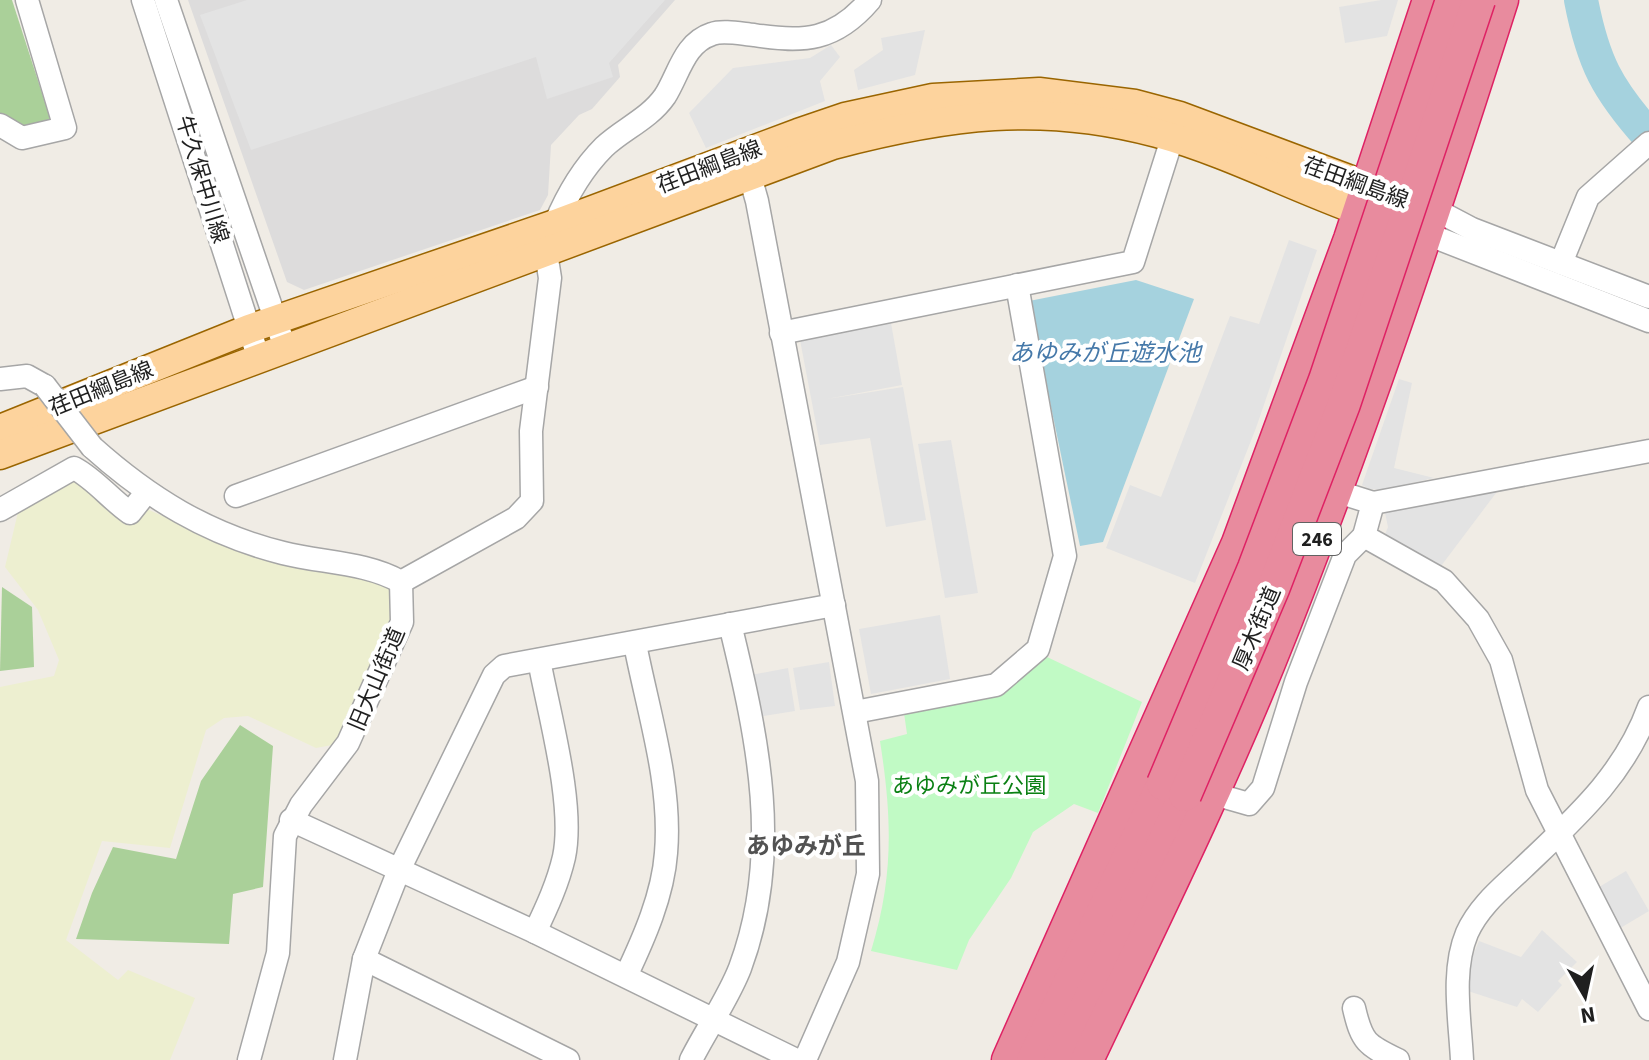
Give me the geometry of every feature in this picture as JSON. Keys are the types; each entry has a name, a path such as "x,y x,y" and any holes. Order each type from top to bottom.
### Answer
{"highway":[{"path":"1008,1060 1238,543 1363,199 1429,0"},
{"name":"厚木街道","path":"1033,1060 1163,784 1254,568 1325,380 1452,0"},
{"name":"厚木街道","path":"1060,1060 1134,909 1273,589 1344,404 1479,0"},
{"name":"246","path":"1087,1060 1214,794 1335,491 1432,222 1502,0"}],"main road":[{"name":"荏田綱島線","path":"0,429 263,324 555,224 747,165 997,103 1079,117 1180,128 1363,199 1432,222"},
{"name":"荏田綱島線","path":"0,455 546,253 747,165"}],"street":[{"path":"0,125 22,138 65,128 27,0"},
{"name":"牛久保中川線","path":"143,0 263,324"},
{"name":"牛久保中川線","path":"166,0 272,354"},
{"path":"555,224 569,190 606,146 634,127 664,97 685,56 697,42 713,33 782,40 829,35 870,0"},
{"path":"781,333 1133,262 1180,128"},
{"path":"1561,263 1588,197 1649,143"},
{"path":"747,165 867,781 868,874 848,962 805,1060"},
{"path":"1432,222 1472,229 1649,297"},
{"path":"1432,222 1649,321"},
{"path":"0,379 27,376 45,386 92,447 145,494 201,515 281,553 383,572 401,582 516,518 532,501 531,431 550,278 546,253"},
{"path":"855,712 996,685 1038,649 1065,556 1017,285"},
{"path":"236,496 537,387"},
{"path":"1335,491 1373,503 1649,451"},
{"path":"0,510 74,468 87,475 107,497 130,513 145,494"},
{"path":"1214,794 1249,804 1263,788 1296,682 1345,555 1364,536 1373,503"},
{"path":"1364,536 1444,581 1478,619 1501,660 1537,790 1649,1009"},
{"name":"旧大山街道","path":"249,1060 278,953 282,853 291,820 348,743 402,622 401,582"},
{"path":"345,1060 364,959 399,870 494,675 504,666 834,605"},
{"path":"691,1060 739,969 757,905 766,845 763,783 754,724 730,624"},
{"path":"626,976 644,938 657,895 666,856 668,813 635,644"},
{"path":"535,932 555,890 565,854 568,819 539,660"},
{"path":"1462,1060 1458,967 1467,933 1482,908 1592,803 1621,764 1649,707"},
{"path":"291,820 535,932 796,1060"},
{"path":"364,959 568,1060"},
{"path":"1354,1008 1360,1033 1368,1046 1398,1060"}],"shaded area":[{"path":"188,0 675,0 618,65 620,77 592,109 579,115 551,145 548,195 540,210 304,290 287,282"},
{"path":"247,0 665,0 609,63 613,77 547,99 536,57 251,150 200,15"},
{"path":"1398,0 1387,36 1345,43 1339,7"},
{"path":"925,30 915,75 858,90 854,70 883,50 881,38"},
{"path":"831,45 840,57 820,81 825,101 706,148 689,113 733,68 810,58"},
{"path":"1289,240 1317,250 1256,428 1195,583 1106,548 1130,485 1161,497 1230,316 1259,324"},
{"path":"891,323 902,385 827,399 903,387 926,520 886,527 870,438 820,445 800,340"},
{"path":"1399,379 1412,383 1394,468 1434,478 1382,490 1369,489 1362,485"},
{"path":"951,440 978,593 945,598 918,444"},
{"path":"1502,485 1438,570 1383,540 1388,527 1384,508"},
{"path":"940,615 950,679 871,694 859,629"},
{"path":"829,662 835,706 800,710 793,668"},
{"path":"788,668 795,711 757,717 751,675"},
{"path":"1626,871 1649,911 1617,930 1594,890"},
{"path":"1542,930 1577,962 1558,981 1562,985 1538,1012 1522,999 1517,1007 1468,991 1468,967 1479,941 1521,957"}],"green space":[{"path":"0,0 12,0 52,124 28,131 0,113"},
{"path":"72,476 242,551 380,581 390,590 398,620 343,733 332,745 316,748 248,716 224,718 206,730 170,848 102,841 66,940 118,980 128,970 195,998 170,1060 0,1060 0,687 54,676 59,660 38,610 5,567 19,508"},
{"path":"2,587 32,607 34,667 0,671"},
{"name":"あゆみが丘公園","path":"1047,657 1142,702 1098,813 1074,804 1033,832 1011,878 969,940 957,970 871,951 884,897 889,847 880,741 907,734 904,713 1003,694"},
{"path":"240,725 273,746 263,887 233,894 229,944 76,939 113,847 176,859 201,781"}],"water":[{"name":"あゆみが丘遊水池","path":"1136,280 1194,299 1103,542 1080,546 1029,301"}],"waterway":[{"path":"1581,0 1591,41 1604,74 1622,104 1649,136"}],"district":[{"name":"あゆみが丘","path":"806,846"}]}
